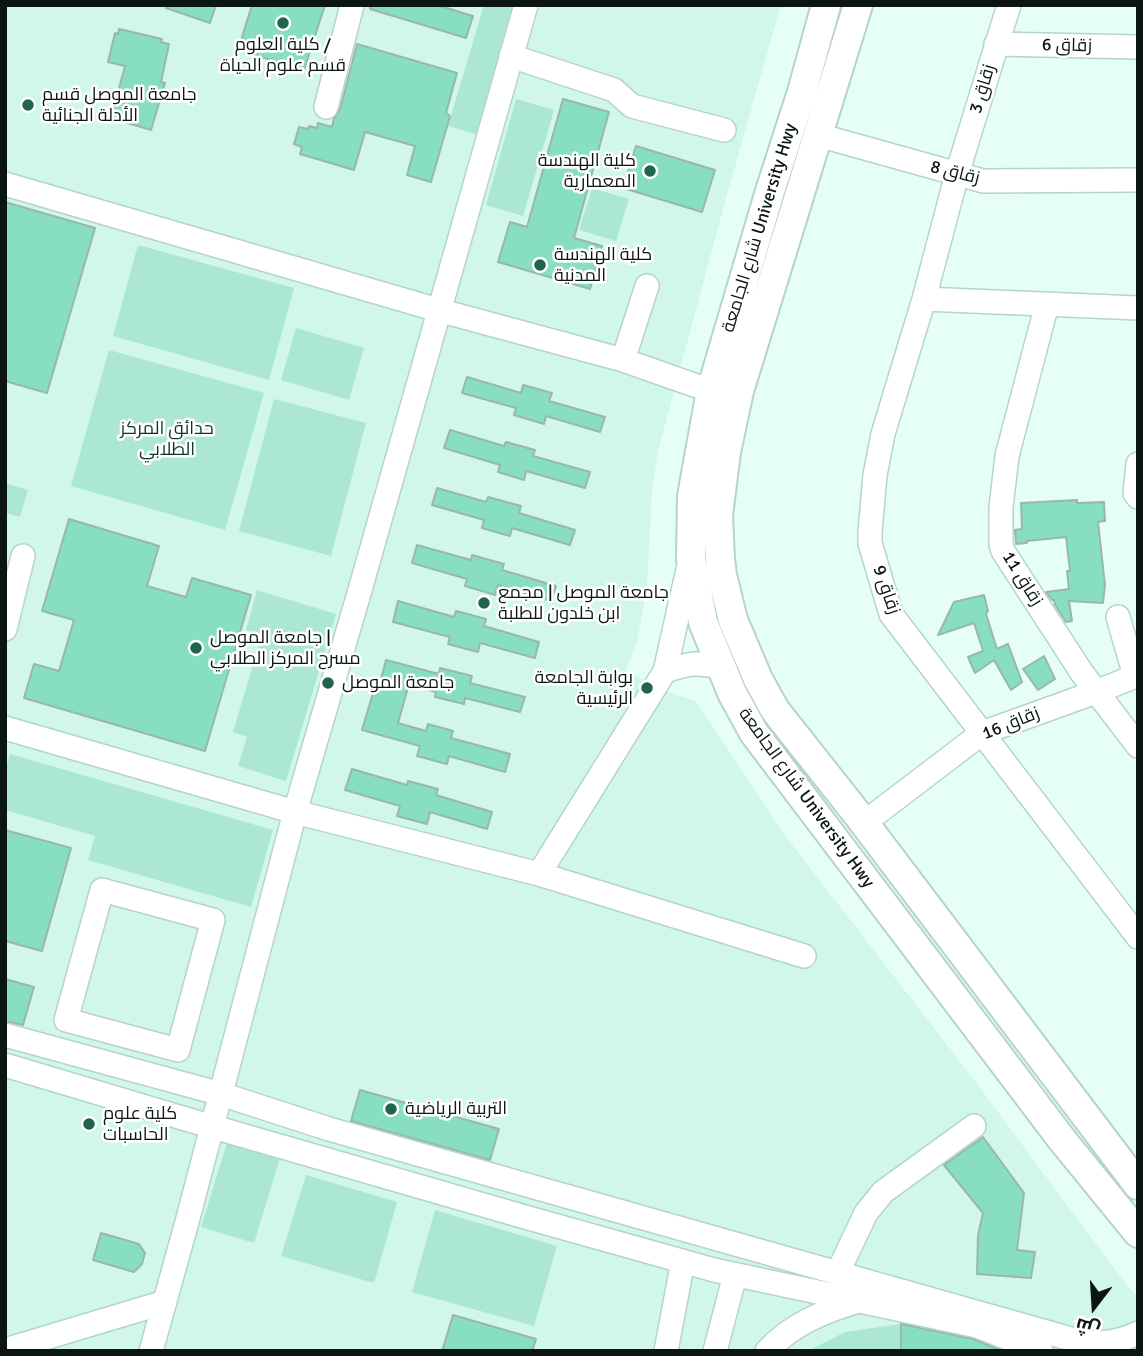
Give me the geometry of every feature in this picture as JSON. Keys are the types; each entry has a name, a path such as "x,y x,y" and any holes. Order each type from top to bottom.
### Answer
{"main road":[{"name":"شارع الجامعة University Hwy","path":"826,5 711,391 692,495 691,559 703,622 732,693 754,733 1063,1141 1138,1233"},
{"name":"شارع الجامعة University Hwy","path":"858,5 739,391 726,452 718,515 722,575 733,620 744,649 775,710 864,823 1138,1185"},
{"path":"1063,1141 1089,1122"}],"street":[{"path":"326,107 352,5"},
{"path":"151,1351 295,813 526,5"},
{"name":"زقاق 3","path":"957,174 1009,5"},
{"name":"زقاق 6","path":"996,44 1138,47"},
{"path":"511,56 614,90 632,106 724,130"},
{"name":"زقاق 8","path":"818,135 983,181 1138,180"},
{"name":"زقاق 9","path":"957,174 924,299 883,434 875,475 870,543 891,614 1138,937"},
{"path":"5,184 438,310 623,360 711,391"},
{"path":"623,360 647,286"},
{"path":"924,299 1138,308"},
{"name":"زقاق 11","path":"1047,304 1007,456 1001,507 1001,545 1082,673 1138,746"},
{"path":"1138,464 1135,493 1138,497"},
{"path":"5,629 23,555"},
{"path":"539,874 665,670 691,559"},
{"path":"1118,617 1136,675"},
{"path":"665,670 689,663 721,667"},
{"name":"زقاق 16","path":"864,823 982,733 1136,675"},
{"path":"5,728 295,813 539,874 804,956"},
{"path":"169,1080 178,1050 213,920 102,890 66,1020 178,1050"},
{"path":"5,1035 221,1094 329,1129 862,1278 1059,1343 1106,1343 1138,1334"},
{"path":"5,1065 683,1261 735,1275 977,1326 1041,1351"},
{"path":"838,1272 866,1213 883,1192 974,1126"},
{"path":"525,1217 533,1186"},
{"path":"666,1351 683,1261"},
{"path":"715,1351 735,1275"},
{"path":"858,1301 862,1278"},
{"path":"768,1351 790,1329 834,1308 858,1301"},
{"path":"5,1350 165,1302"}],"shaded area":[{"name":"جامعة الموصل","path":"5,5 781,5 658,451 652,492 647,586 637,641 626,671 674,694 696,701 786,837 972,1077 1138,1298 1138,1351 5,1351"}],"green space":[{"path":"484,5 515,5 476,134 448,126"},
{"path":"516,99 554,110 523,216 486,205"},
{"path":"592,188 629,199 616,241 579,230"},
{"name":"حدائق المركز الطلابي","path":"138,245 294,288 269,380 113,336"},
{"path":"296,328 364,348 349,400 281,380"},
{"name":"حدائق المركز الطلابي","path":"109,350 264,393 225,530 71,486"},
{"name":"حدائق المركز الطلابي","path":"274,399 366,423 331,556 239,531"},
{"path":"5,483 28,490 20,517 5,513"},
{"path":"257,590 336,614 286,781 238,766 247,737 233,732 262,635 246,630"},
{"path":"10,754 273,830 251,907 88,860 95,836 5,810 5,771"},
{"path":"227,1143 280,1158 254,1243 201,1227"},
{"path":"306,1175 397,1202 374,1283 281,1256"},
{"path":"435,1210 557,1246 534,1326 412,1292"},
{"path":"901,1324 950,1326 1018,1351 808,1351 845,1332"}],"building":[{"path":"167,5 216,5 210,23 166,8"},
{"path":"252,5 325,5 304,70 238,50"},
{"path":"370,5 437,5 473,16 466,38 370,9"},
{"path":"119,29 162,39 161,42 169,44 161,82 165,83 151,130 111,118 125,66 108,62 115,33 118,34"},
{"path":"357,44 457,73 446,113 450,116 431,182 407,175 415,146 365,132 354,170 300,154 302,147 294,144 299,127 317,128 318,123 332,127 340,110"},
{"path":"563,99 609,112 574,238 602,246 590,289 498,262 510,222 527,227"},
{"path":"636,146 715,170 702,212 623,188"},
{"path":"5,202 95,228 47,393 5,381"},
{"path":"467,377 521,393 523,385 552,393 549,401 605,417 600,432 546,416 544,424 514,415 516,408 462,393"},
{"path":"450,430 504,446 506,442 535,450 533,456 590,472 585,488 526,471 524,480 498,472 500,465 444,448"},
{"path":"437,488 486,502 488,497 521,506 519,513 575,530 570,545 512,528 510,536 482,528 484,520 432,505"},
{"path":"1077,500 1077,503 1104,502 1105,521 1098,522 1105,585 1103,603 1069,601 1072,621 1066,622 1054,600 1046,592 1069,589 1066,537 1016,544 1015,530 1022,529 1021,503"},
{"path":"69,519 159,546 147,586 186,597 192,578 251,595 205,751 24,698 34,664 59,671 74,620 42,611"},
{"path":"417,545 471,560 472,555 504,564 502,570 556,586 551,601 498,585 495,595 465,586 467,579 412,563"},
{"path":"984,595 988,611 986,614 997,649 1008,644 1022,682 1011,690 994,660 975,673 968,657 983,651 974,623 938,635 954,602"},
{"path":"398,601 454,617 456,611 486,619 484,626 539,642 535,658 480,643 478,652 448,644 450,637 393,622"},
{"path":"1044,656 1055,679 1038,690 1023,669"},
{"path":"386,660 439,674 440,668 472,676 470,683 525,697 520,712 465,698 464,704 435,697 436,692 409,684 398,723 426,731 428,724 453,731 451,738 510,754 505,772 449,756 447,764 417,756 420,746 362,730 373,693 377,694"},
{"path":"352,769 407,785 408,781 438,789 436,795 492,812 487,829 430,812 427,824 397,816 400,806 345,790"},
{"path":"5,830 71,848 42,951 5,941"},
{"path":"5,979 34,987 23,1025 5,1021"},
{"path":"360,1090 499,1129 490,1160 351,1121"},
{"path":"983,1137 1024,1193 1017,1250 1035,1252 1031,1278 977,1274 978,1235 983,1213 944,1165"},
{"path":"101,1233 139,1244 145,1253 142,1264 134,1272 93,1260"},
{"path":"453,1315 536,1339 532,1351 442,1351"},
{"path":"901,1324 973,1339 1002,1351 901,1351"}],"place":[{"name":"كلية العلوم / قسم علوم الحياة","path":"283,23"},
{"name":"جامعة الموصل قسم الأدلة الجنائية","path":"28,105"},
{"name":"كلية الهندسة المعمارية","path":"650,171"},
{"name":"كلية الهندسة المدنية","path":"540,265"},
{"name":"جامعة الموصل | مجمع ابن خلدون للطلبة","path":"484,603"},
{"name":"جامعة الموصل | مسرح المركز الطلابي","path":"196,648"},
{"name":"جامعة الموصل","path":"328,683"},
{"name":"بوابة الجامعة الرئيسية","path":"647,688"},
{"name":"التربية الرياضية","path":"391,1109"},
{"name":"كلية علوم الحاسبات","path":"89,1124"}]}
